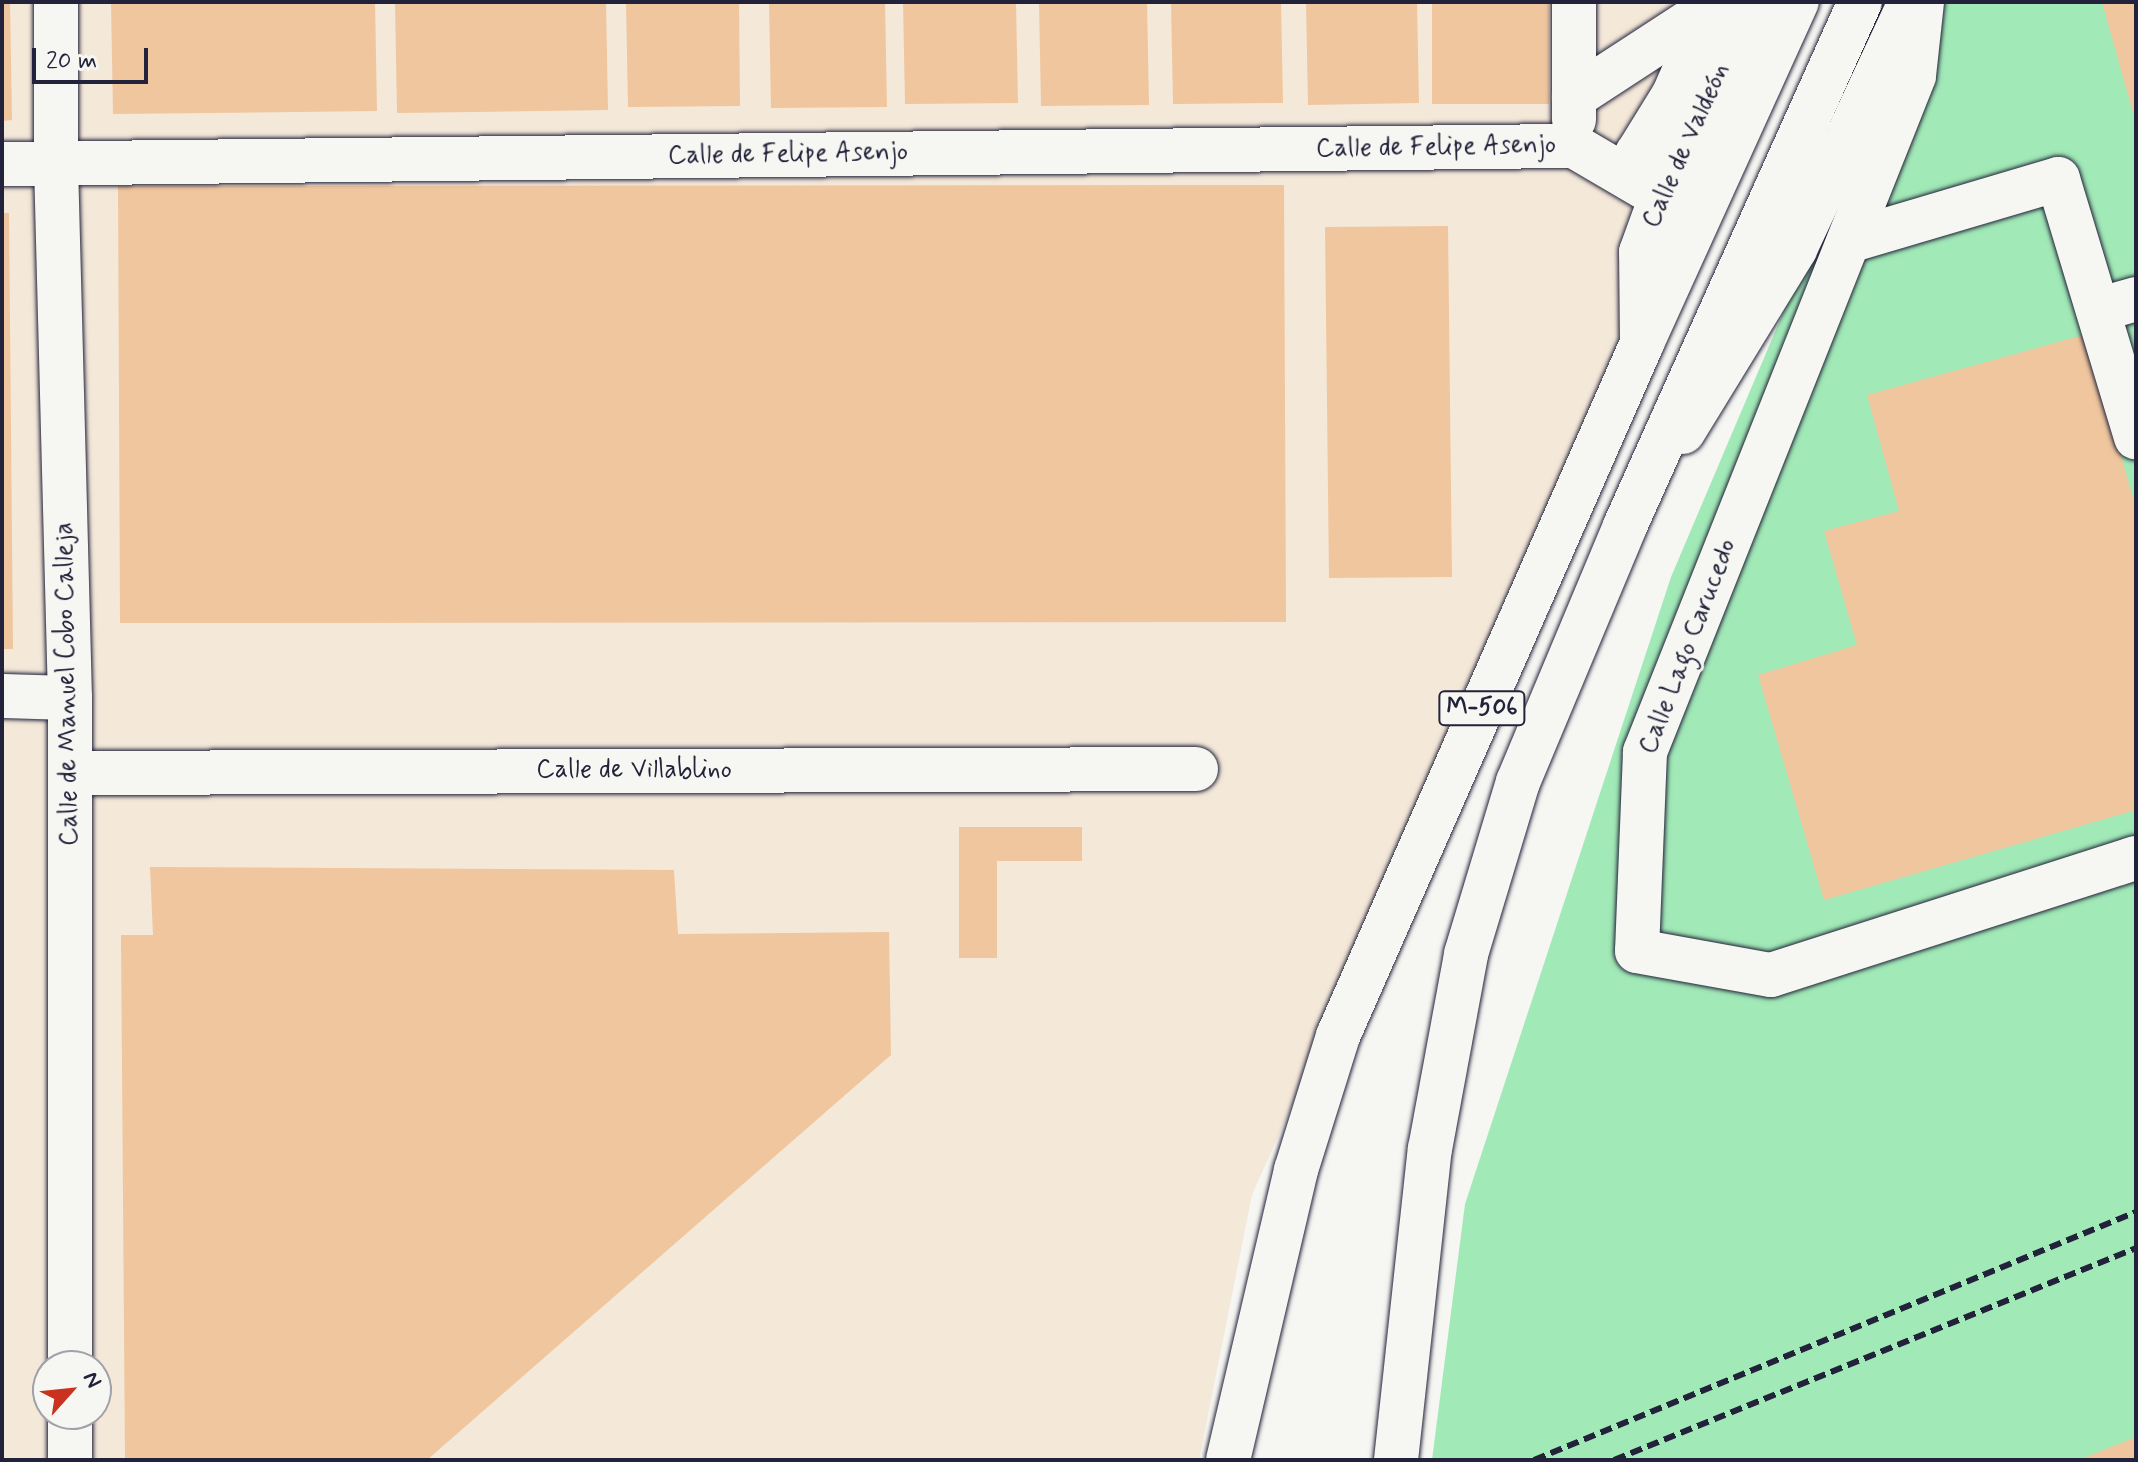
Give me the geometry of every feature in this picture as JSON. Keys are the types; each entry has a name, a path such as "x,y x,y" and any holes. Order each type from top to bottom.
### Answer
{"main road":[{"name":"Calle de Manuel Cobo Calleja","path":"56,2 56,164 71,773 70,1350"},
{"name":"Calle de Felipe Asenjo","path":"1574,2 1574,146"},
{"name":"M-506","path":"1230,1448 1296,1170 1338,1036 1642,343 1797,2"},
{"name":"M-506","path":"1396,1460 1430,1149 1466,954 1518,782 1625,526 1860,2"},
{"path":"1625,526 1795,249 1910,2"},
{"name":"Calle Lago Carucedo","path":"1922,2 1914,76 1645,752 1637,951 1771,975 2136,858"},
{"name":"Calle de Valdeón","path":"1574,97 1726,4"},
{"name":"Calle de Valdeón","path":"1642,343 1641,252 1646,188 1637,154 1726,4"},
{"name":"Calle de Felipe Asenjo","path":"2,164 1574,146 1646,188"},
{"path":"1849,241 2058,179 2117,304 2136,437"},
{"path":"2,696 70,698"},
{"name":"Calle de Villablino","path":"71,773 1196,769"},
{"path":"70,1430 70,1460"}],"shaded area":[{"path":"2,2 1766,2 1521,590 1252,1195 1199,1460 2,1460"}],"green space":[{"path":"1915,2 2136,2 2136,1460 1432,1460 1465,1204 1671,577"}],"building":[{"path":"2,2 10,2 12,120 2,121"},
{"path":"111,2 375,2 377,111 113,114"},
{"path":"395,2 606,2 608,110 397,113"},
{"path":"626,2 739,2 740,106 628,107"},
{"path":"769,2 885,2 887,107 771,108"},
{"path":"903,2 1016,2 1018,103 905,104"},
{"path":"1039,2 1147,2 1149,105 1041,106"},
{"path":"1171,2 1281,2 1283,103 1173,104"},
{"path":"1306,2 1417,2 1419,103 1308,105"},
{"path":"1432,2 1549,2 1549,104 1432,104"},
{"path":"2102,2 2136,2 2136,120 2135,120"},
{"path":"1284,185 1286,622 120,623 118,186"},
{"path":"2,213 9,213 13,649 2,649"},
{"path":"1448,226 1452,577 1329,578 1325,227"},
{"path":"2087,334 2136,509 2136,810 1824,900 1758,675 1857,645 1824,531 1899,511 1867,395"},
{"path":"959,827 1082,827 1082,861 997,861 997,958 959,958"},
{"path":"150,867 674,870 678,934 889,932 891,1055 427,1460 125,1460 121,935 153,935"},
{"path":"2136,1437 2136,1460 2078,1460"}],"railway":[{"path":"1534,1460 2136,1212"},
{"path":"1614,1460 2136,1248"}]}
